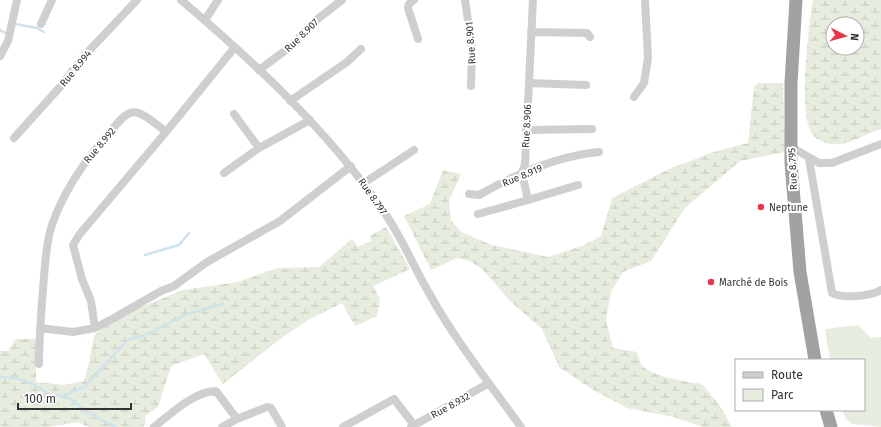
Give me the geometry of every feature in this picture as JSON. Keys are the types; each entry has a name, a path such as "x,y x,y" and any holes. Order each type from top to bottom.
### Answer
{"highway":[{"name":"Rue 8.795","path":"796,0 791,83 791,147 800,272 815,359"},
{"path":"826,411 832,427"}],"street":[{"path":"0,56 8,41 17,0"},
{"path":"41,24 52,0"},
{"name":"Rue 8.994","path":"14,138 60,87 84,56 137,0"},
{"name":"Rue 8.797","path":"182,0 235,47 310,120 351,166 400,236 428,292 489,383 521,427"},
{"path":"205,20 218,0"},
{"name":"Rue 8.907","path":"259,70 290,47 315,21 342,0"},
{"path":"414,0 409,4 408,8 418,39"},
{"name":"Rue 8.901","path":"465,0 472,48 471,86"},
{"name":"Rue 8.906","path":"528,200 522,173 524,164 533,0"},
{"path":"634,97 644,83 648,58 645,0"},
{"path":"531,32 587,33 590,37"},
{"path":"95,328 91,301 73,251 75,240 235,47"},
{"path":"290,101 347,62 361,49"},
{"path":"529,83 586,85"},
{"name":"Rue 8.992","path":"39,364 40,328 49,233 64,195 76,174 110,132 128,113 137,111 143,114 166,132"},
{"path":"234,114 259,148"},
{"path":"224,173 259,148 310,120"},
{"path":"526,130 592,129"},
{"path":"791,147 809,159 819,163 832,163 881,144"},
{"path":"364,183 414,150"},
{"name":"Rue 8.919","path":"469,194 479,195 535,168 580,155 600,152"},
{"path":"809,159 832,293 837,295 867,295 874,294 881,290"},
{"path":"40,328 73,332 95,328 161,291 174,286 207,262 280,221 351,166"},
{"path":"478,214 578,185"},
{"name":"Rue 8.932","path":"413,426 489,383"},
{"path":"154,427 190,400 211,391 216,391 221,396 237,419"},
{"path":"343,427 394,399 413,426"},
{"path":"222,427 237,419 267,407 271,408 282,427"}],"green space":[{"path":"813,0 881,0 881,129 851,141 839,144 824,142 817,139 813,135 808,125 806,110 805,91 807,49"},
{"path":"758,83 783,83 785,152 740,161 685,208 651,261 623,272 611,292 606,320 613,348 637,352 641,364 653,373 702,384 720,406 732,427 703,427 674,417 627,408 590,388 559,367 542,329 511,302 483,270 470,261 457,258 431,270 404,216 430,204 443,170 461,174 449,200 451,220 461,232 492,245 548,257 582,246 601,236 612,198 669,169 714,152 748,143 754,87"},
{"path":"386,227 410,269 373,286 380,299 377,316 355,326 342,303 310,319 284,336 223,384 204,354 171,366 158,407 146,415 144,427 88,427 78,422 48,427 0,427 0,351 8,351 16,339 36,339 36,382 63,385 84,381 94,336 114,318 183,290 238,282 277,268 319,267 352,239 358,247 372,241 370,236"},
{"path":"858,325 871,338 881,337 881,427 852,424 846,419 842,411 865,411 865,359 830,359 825,329"}],"waterway":[{"path":"15,24 37,28 44,32"},
{"path":"0,30 7,34"},
{"path":"145,255 179,245 189,233"},
{"path":"0,377 15,378 33,384 51,396 65,395 84,387 129,339 143,336 187,314 223,304"},
{"path":"65,395 87,412 115,427"}],"place":[{"name":"Neptune","path":"761,207"},
{"name":"Marché de Bois","path":"711,282"}]}
